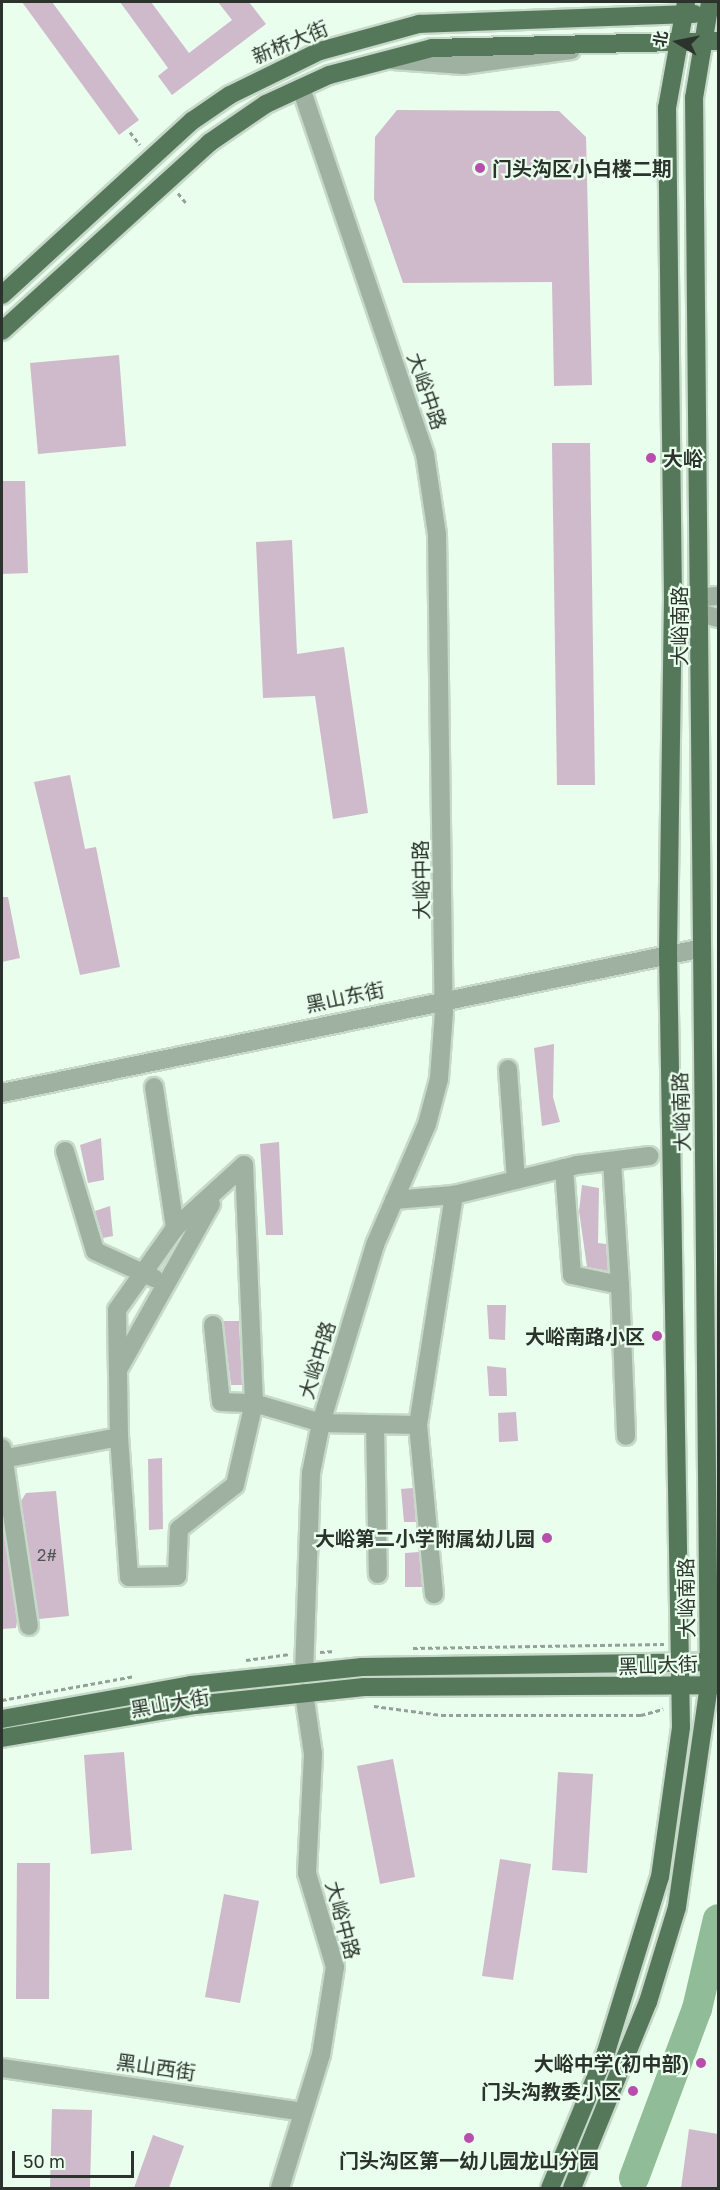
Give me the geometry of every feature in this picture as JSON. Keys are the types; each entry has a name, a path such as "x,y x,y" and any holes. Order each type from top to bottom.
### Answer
{"main road":[{"name":"新桥大街","path":"2,295 192,121 230,95 320,51 419,24 685,8 712,10"},
{"name":"大峪南路","path":"552,2184 606,2052 660,1877 675,1800 681,1662 668,954 673,598 667,108 685,8"},
{"name":"大峪南路","path":"572,2188 648,2002 677,1907 714,1686 708,1256 698,950 711,607 694,98 710,42 712,10"},
{"path":"2,331 166,178 266,104 301,88 379,59 494,43 710,42"},
{"name":"黑山大街","path":"2,1719 83,1701 304,1672 458,1664 714,1663"},
{"name":"黑山大街","path":"2,1738 195,1704 364,1687 681,1695 714,1686"}],"street":[{"name":"大峪中路","path":"301,88 425,454 437,534 444,999 439,1079 394,1200 321,1423 311,1473 304,1672"},
{"path":"673,598 711,607"},
{"name":"黑山东街","path":"2,1093 444,999 698,950"},
{"path":"508,1069 516,1180"},
{"path":"154,1087 175,1228"},
{"path":"65,1152 95,1251 142,1274 164,1281"},
{"path":"394,1200 454,1195 564,1168 649,1156"},
{"path":"612,1161 621,1286 626,1436"},
{"path":"244,1165 254,1403 236,1485 179,1529 177,1576 129,1577 119,1437 117,1310 175,1228 222,1185 244,1165"},
{"path":"564,1168 572,1275 621,1286"},
{"path":"118,1370 164,1281 222,1185"},
{"path":"434,1594 418,1425 454,1195"},
{"path":"213,1325 221,1402 254,1403 321,1423 418,1425"},
{"path":"375,1424 378,1574"},
{"path":"29,1626 2,1455 119,1437"},
{"name":"大峪中路","path":"280,2188 321,2055 335,1967 307,1873 313,1754 304,1693"},
{"name":"黑山西街","path":"2,2068 303,2112"},
{"path":"552,2184 572,2188"}],"path":[{"name":"黑山大街","path":"369,1705 441,1714 641,1715 681,1695"}],"building":[{"path":"22,2 52,2 139,120 119,135"},
{"path":"120,2 151,2 189,53 232,20 218,2 249,2 266,24 172,95 158,76 168,68"},
{"name":"门头沟区小白楼二期","path":"397,110 559,111 586,137 592,385 554,386 552,282 403,283 374,199 375,137"},
{"path":"119,355 126,446 38,454 30,363"},
{"path":"552,443 590,443 595,785 557,785"},
{"path":"2,481 25,481 28,573 2,574"},
{"path":"292,540 297,654 344,647 368,813 333,819 315,696 263,698 256,542"},
{"path":"70,775 85,849 96,847 120,967 80,975 34,782"},
{"path":"2,897 8,897 20,958 2,962"},
{"path":"554,1044 553,1097 560,1122 542,1126 534,1048"},
{"path":"101,1138 104,1180 88,1183 80,1145"},
{"path":"279,1142 283,1235 266,1235 260,1144"},
{"path":"582,1185 599,1188 598,1243 606,1244 608,1271 587,1267 579,1211"},
{"path":"110,1206 113,1236 103,1238 95,1211"},
{"path":"487,1305 506,1305 505,1340 489,1339"},
{"path":"223,1321 239,1321 242,1385 231,1385"},
{"path":"487,1366 506,1368 507,1396 489,1396"},
{"path":"516,1412 518,1441 499,1442 498,1413"},
{"path":"162,1458 163,1529 149,1530 148,1459"},
{"path":"413,1488 416,1522 404,1522 401,1489"},
{"path":"56,1491 69,1616 39,1619 21,1501 26,1493"},
{"path":"2,1520 17,1621 16,1628 2,1629"},
{"path":"419,1552 422,1587 405,1587 405,1553"},
{"path":"124,1752 132,1850 91,1854 84,1755"},
{"path":"393,1759 415,1877 380,1884 357,1766"},
{"path":"558,1772 593,1774 587,1873 552,1870"},
{"path":"500,1859 531,1864 513,1980 482,1976"},
{"path":"17,1863 50,1863 49,1999 16,1999"},
{"path":"224,1894 259,1901 240,2003 205,1997"},
{"path":"52,2109 92,2110 90,2188 50,2188"},
{"path":"689,2129 718,2134 718,2188 681,2188"},
{"path":"153,2135 184,2146 169,2188 134,2188"}],"waterway":[{"path":"634,2178 697,2009 718,1919"}],"place":[{"name":"门头沟区小白楼二期","path":"480,168"},
{"name":"大峪","path":"651,458"},
{"name":"大峪南路小区","path":"657,1336"},
{"name":"大峪第二小学附属幼儿园","path":"547,1538"},
{"name":"大峪中学(初中部)","path":"701,2063"},
{"name":"门头沟教委小区","path":"633,2091"},
{"name":"门头沟区第一幼儿园龙山分园","path":"469,2138"}]}
